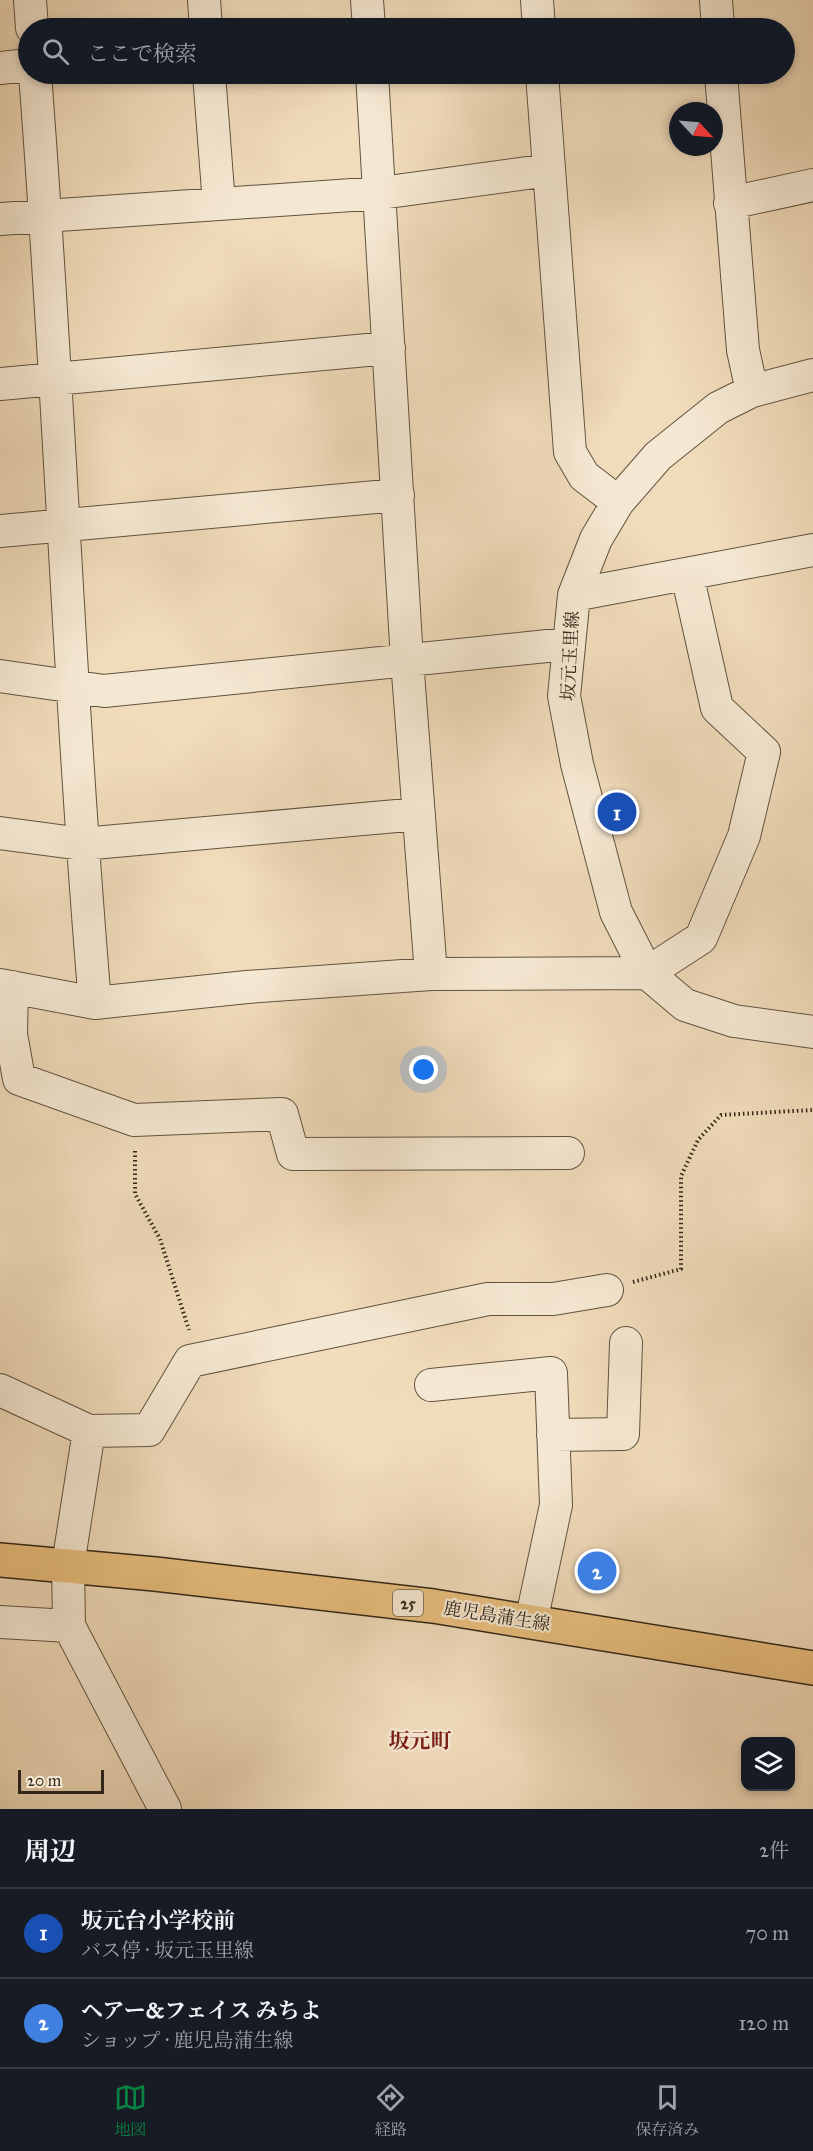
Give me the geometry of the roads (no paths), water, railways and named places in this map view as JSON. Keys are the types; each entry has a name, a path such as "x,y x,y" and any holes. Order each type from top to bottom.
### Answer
{"main road":[{"name":"鹿児島蒲生線","path":"0,1560 68,1565 434,1606 813,1668"}],"street":[{"path":"30,0 31,18"},
{"path":"204,0 205,18"},
{"path":"367,0 368,18"},
{"path":"537,0 538,18"},
{"path":"716,0 717,18"},
{"path":"0,68 18,66"},
{"path":"36,84 46,215 82,844 95,1003"},
{"path":"210,84 219,204"},
{"path":"373,84 407,660 431,974"},
{"path":"543,84 570,452 584,477 618,502"},
{"path":"722,84 743,350 752,391"},
{"path":"0,219 381,193 549,170"},
{"path":"730,203 813,185"},
{"path":"0,384 389,348"},
{"name":"坂元玉里線","path":"813,375 752,391 718,408 658,456 618,502 596,539 574,595 567,644 564,696 578,764 616,912 647,973 686,1005 734,1021 813,1032"},
{"path":"0,531 398,495"},
{"path":"574,595 813,550"},
{"path":"568,1153 293,1154 282,1114 134,1120 19,1079 10,1034 6,986 95,1003 247,987 431,974 647,973 701,938 744,836 764,752 717,708 687,574"},
{"path":"0,676 104,691 567,644"},
{"path":"0,833 82,844 419,814"},
{"path":"0,1390 89,1431 149,1430 190,1361 488,1299 553,1299 608,1290"},
{"path":"553,1435 623,1434 626,1343"},
{"path":"431,1385 551,1373 556,1505 531,1622"},
{"path":"89,1431 68,1565 69,1626 165,1809"},
{"path":"0,1622 69,1626"}],"place":[{"name":"坂元台小学校前","path":"617,812"},
{"name":"ヘアー&フェイス みちよ","path":"597,1571"}],"district":[{"name":"坂元町","path":"420,1741"}]}
